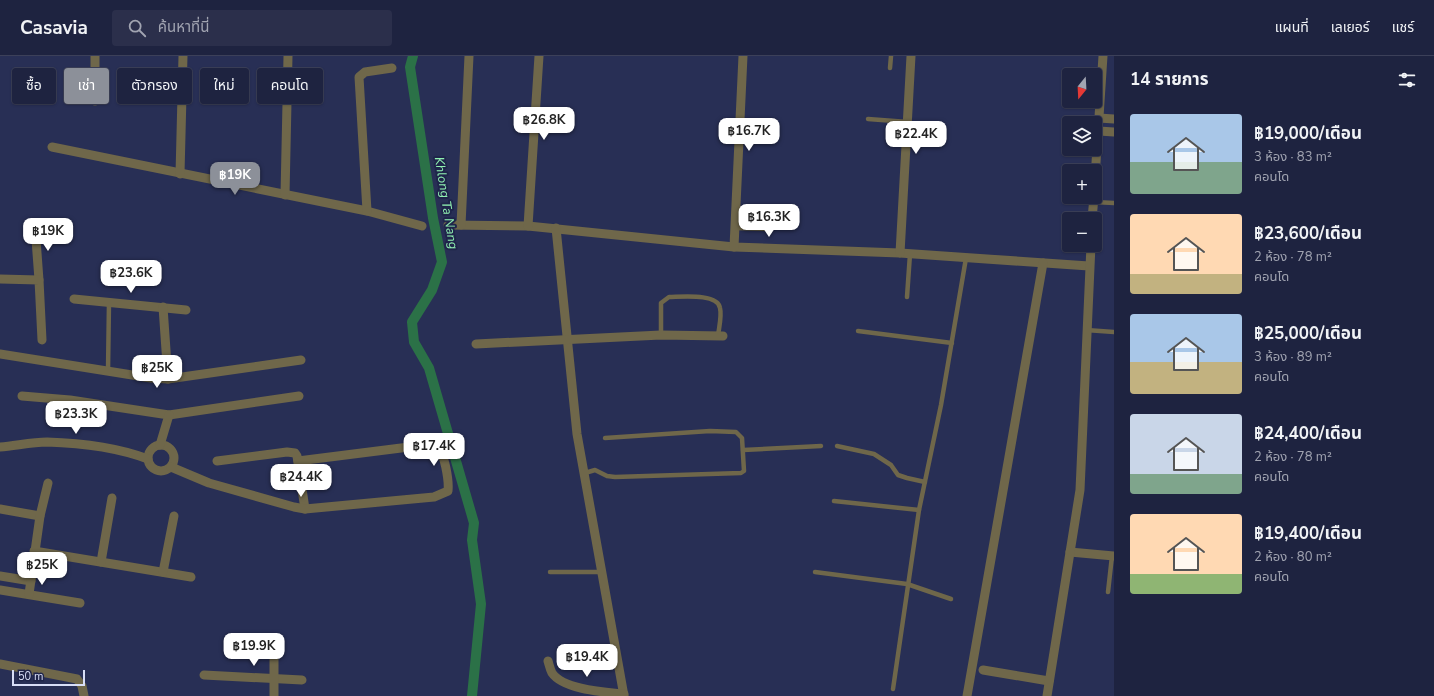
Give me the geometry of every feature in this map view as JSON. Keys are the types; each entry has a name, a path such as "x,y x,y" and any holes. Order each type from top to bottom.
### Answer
{"street":[{"path":"95,56 95,68"},
{"path":"180,174 183,56"},
{"path":"285,195 288,56"},
{"path":"461,225 469,56"},
{"path":"528,226 539,56"},
{"path":"734,247 743,56"},
{"path":"900,253 911,56"},
{"path":"1099,116 1103,56"},
{"path":"367,211 359,77 365,72 392,68"},
{"path":"1102,118 1114,118"},
{"path":"1102,131 1114,132"},
{"path":"52,147 367,211 422,226"},
{"path":"448,225 528,226 734,247 900,253 1089,266"},
{"path":"35,226 42,340"},
{"path":"548,661 552,672 559,679 572,685 624,695 577,434 566,339 556,228"},
{"path":"1046,696 1080,490 1090,252"},
{"path":"967,696 1043,263"},
{"path":"0,279 39,280"},
{"path":"74,299 186,310"},
{"path":"163,307 168,379"},
{"path":"476,344 661,335 720,336"},
{"path":"0,354 168,379 301,360"},
{"path":"22,396 70,400 169,415 299,396"},
{"path":"160,445 169,415"},
{"path":"0,448 45,442 109,449 130,453 148,459"},
{"path":"171,467 174,457 173,452 165,446 160,445 151,450 148,459 149,464 157,471 162,471 171,467 209,483 305,509 434,497 448,491 443,457 439,449 435,446 418,446 298,461"},
{"path":"217,461 287,452 295,453 298,461 305,509"},
{"path":"29,594 40,516 48,484"},
{"path":"101,562 112,498"},
{"path":"0,508 40,516"},
{"path":"163,572 174,516"},
{"path":"34,551 191,577"},
{"path":"1070,552 1113,556"},
{"path":"0,576 31,581"},
{"path":"0,590 80,603"},
{"path":"274,656 274,696"},
{"path":"0,664 77,679 82,686 84,696"},
{"path":"983,670 1049,681"},
{"path":"204,675 302,680"}],"lane":[{"path":"890,68 891,56"},
{"path":"868,119 908,122"},
{"path":"1102,201 1114,203"},
{"path":"735,228 770,229 773,227 773,218 770,214 736,211"},
{"path":"907,297 910,254"},
{"path":"893,689 907,584 919,510 952,343 966,258"},
{"path":"661,335 661,303 669,297 676,297 708,298 716,300 720,307 720,336"},
{"path":"108,371 109,302"},
{"path":"1086,330 1114,332"},
{"path":"858,332 952,343"},
{"path":"584,473 595,470 607,476 615,477 741,474 744,470 742,438 736,432 710,431 605,438"},
{"path":"743,450 821,446"},
{"path":"837,446 874,454 891,464 898,475 925,482"},
{"path":"834,501 919,510"},
{"path":"1108,592 1113,556"},
{"path":"550,572 601,572"},
{"path":"815,572 907,584 951,599"}],"waterway":[{"name":"Khlong Ta Nang","path":"413,56 410,67 433,218 442,262 432,290 412,322 414,342 429,368 474,523 472,540 481,604 472,696"}]}
